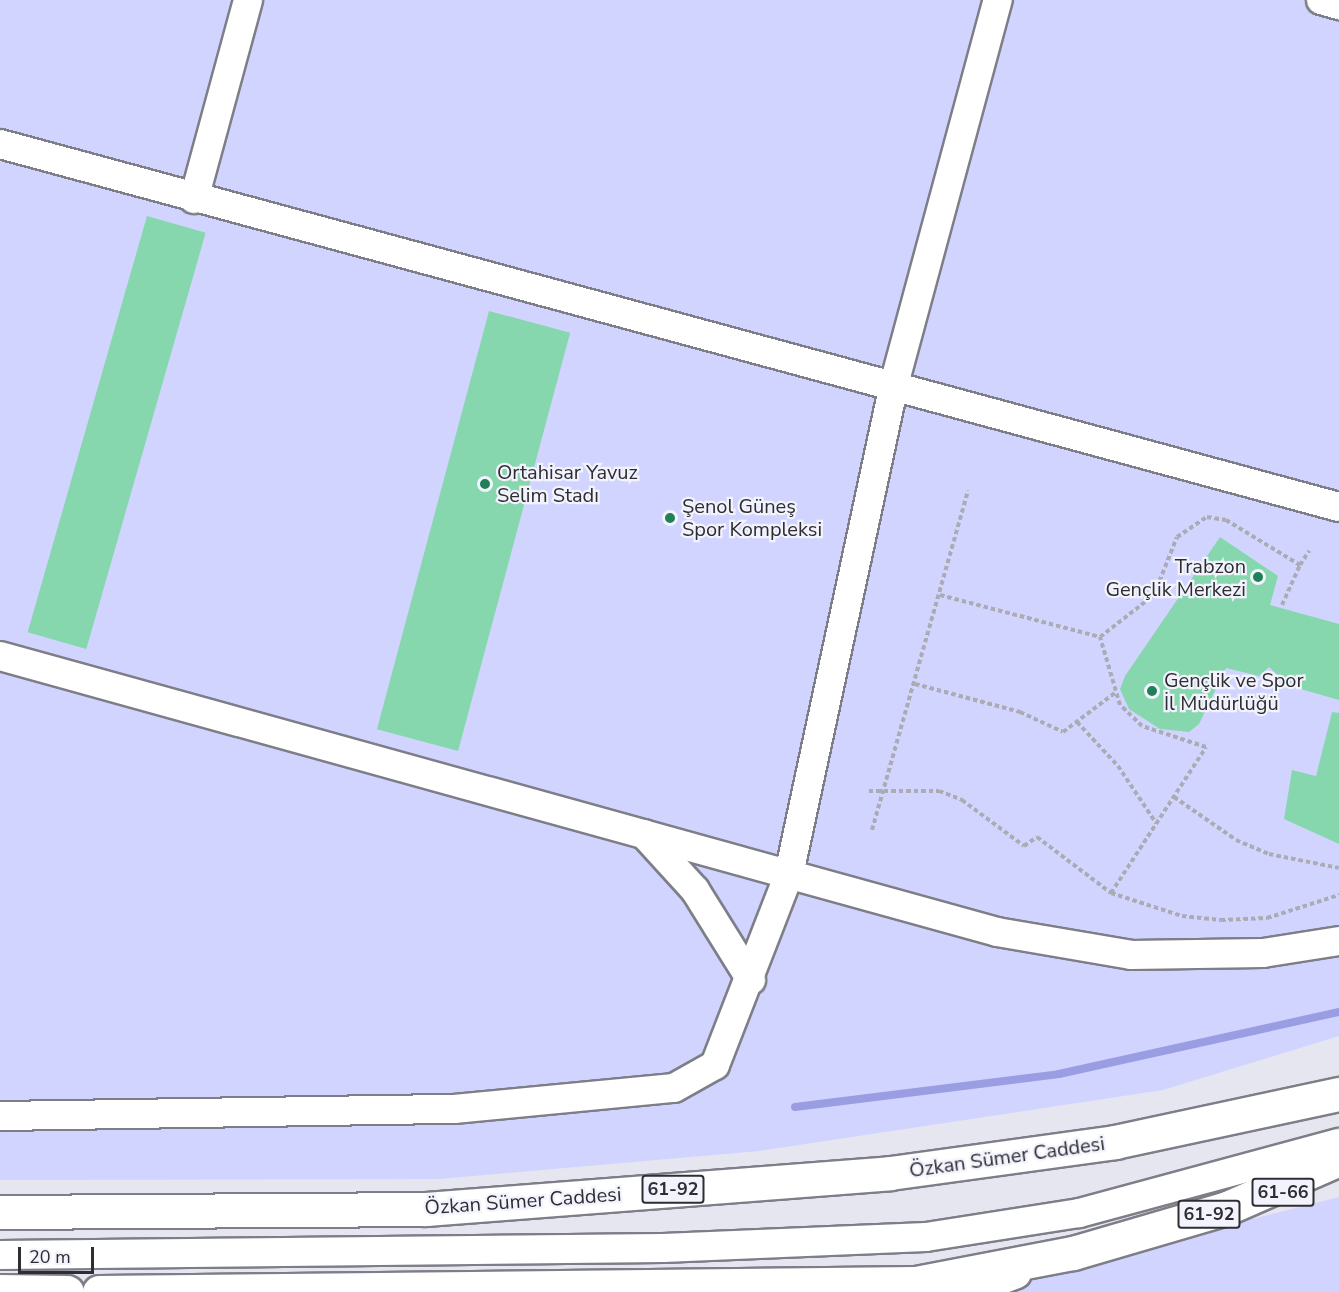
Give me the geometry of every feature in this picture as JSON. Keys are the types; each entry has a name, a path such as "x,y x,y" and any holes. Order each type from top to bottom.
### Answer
{"main road":[{"name":"Özkan Sümer Caddesi","path":"1115,1143 1339,1071"},
{"name":"Özkan Sümer Caddesi","path":"0,1212 426,1209 890,1173 1115,1143 1339,1094"},
{"name":"61-92","path":"99,1292 364,1288 700,1289 915,1283 1073,1253 1227,1208 1339,1159"},
{"name":"61-66","path":"1227,1208 1339,1176"},
{"path":"0,1291 67,1292"}],"street":[{"path":"194,199 248,0"},
{"path":"0,1116 454,1109 674,1088 715,1065 751,980 789,874 893,388 998,0"},
{"path":"1321,0 1339,5"},
{"path":"0,144 194,199 1339,507"},
{"path":"0,656 997,932 1131,956 1263,954 1339,941"},
{"path":"644,834 695,890 751,980"},
{"path":"0,1255 663,1248 926,1237 1079,1213 1200,1185 1339,1143"},
{"path":"969,1292 1073,1253"}],"path":[{"path":"872,830 885,791 968,490"},
{"path":"1100,637 1154,595 1177,537 1207,517 1226,520 1300,565"},
{"path":"1282,605 1309,551"},
{"path":"940,595 1100,637"},
{"path":"1100,637 1115,693 1142,726 1206,747 1111,893"},
{"path":"915,684 1031,716 1063,732 1115,693"},
{"path":"1077,722 1118,765 1156,824"},
{"path":"869,791 939,791 962,800 1024,846 1037,837 1111,893 1182,916 1221,920 1267,918 1339,895"},
{"path":"1174,797 1236,840 1269,854 1339,868"}],"shaded area":[{"name":"Şenol Güneş Spor Kompleksi","path":"0,0 1339,0 1339,1036 1163,1090 759,1151 439,1179 0,1180"},
{"path":"1339,1197 1339,1292 1002,1292 1070,1265"}],"building":[{"path":"147,216 206,233 86,649 28,632"},
{"path":"489,311 570,333 458,751 377,729"},
{"name":"Gençlik ve Spor İl Müdürlüğü","path":"1220,537 1278,576 1270,605 1339,624 1339,700 1290,686 1269,667 1259,676 1226,668 1199,724 1189,732 1160,729 1129,709 1120,689 1125,676"},
{"path":"1332,712 1339,713 1339,844 1284,819 1292,770 1316,776"}],"waterway":[{"path":"795,1107 1059,1074 1339,1012"}],"place":[{"name":"Ortahisar Yavuz Selim Stadı","path":"485,484"},
{"name":"Şenol Güneş Spor Kompleksi","path":"670,518"},
{"name":"Trabzon Gençlik Merkezi","path":"1258,577"},
{"name":"Gençlik ve Spor İl Müdürlüğü","path":"1152,691"}]}
